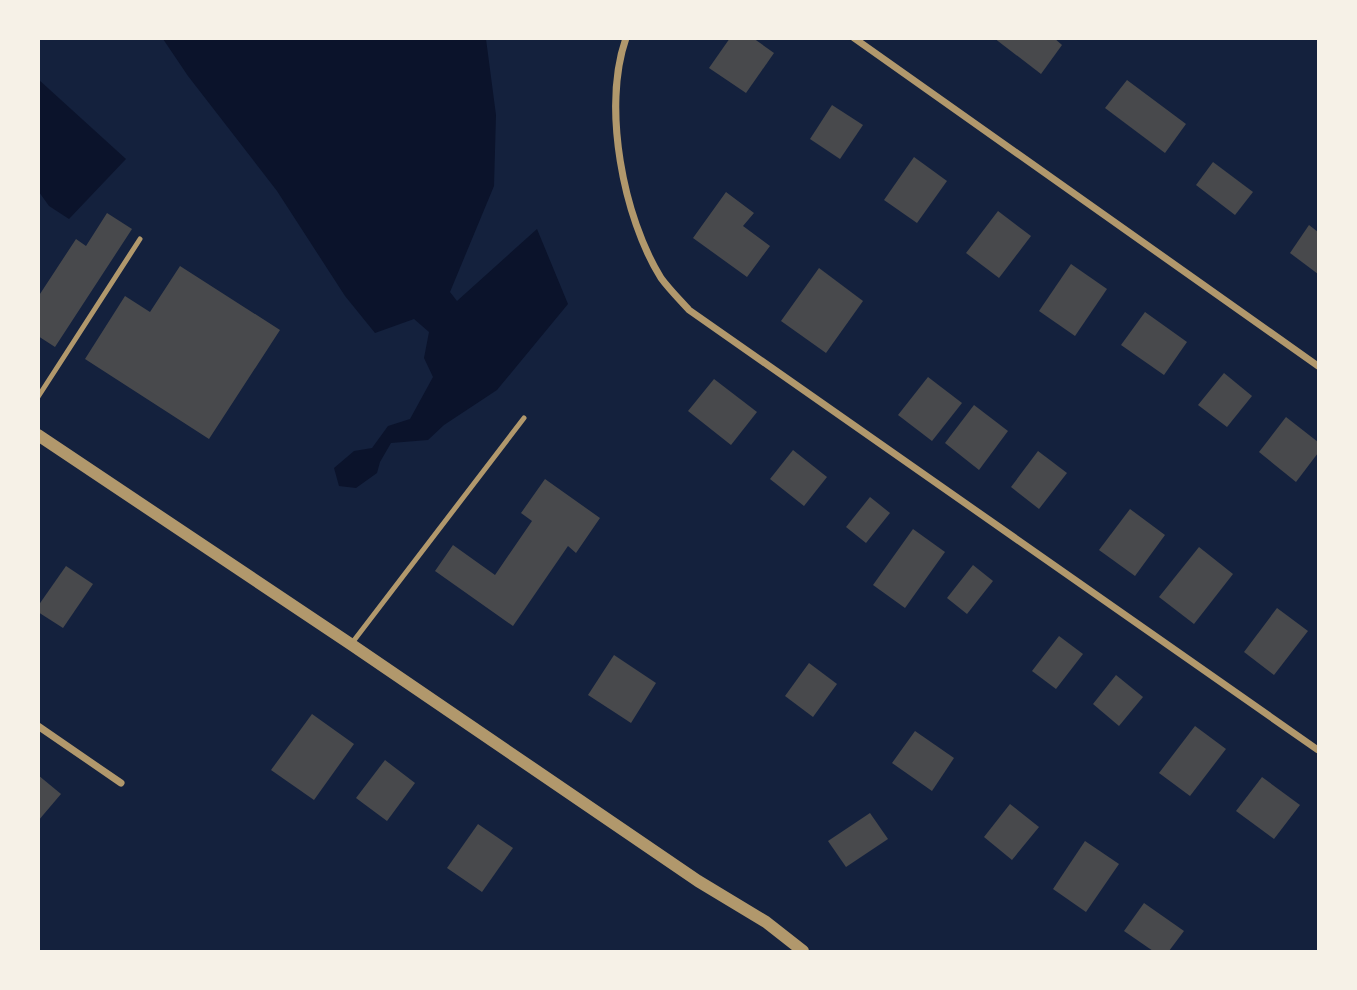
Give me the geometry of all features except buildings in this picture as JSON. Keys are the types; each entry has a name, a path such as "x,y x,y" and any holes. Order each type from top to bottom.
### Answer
{"street":[{"path":"626,38 617,80 619,160 642,243 662,280 689,310 1318,750"},
{"path":"854,38 1318,366"},
{"path":"38,435 698,881 766,922 803,951"},
{"path":"38,726 121,783"}],"lane":[{"path":"38,397 140,239"},
{"path":"352,645 524,418"}],"water":[{"path":"163,39 486,39 496,115 494,186 450,292 457,301 537,229 568,304 497,390 444,425 428,440 391,443 377,473 356,488 339,486 334,468 354,451 372,448 388,426 410,419 433,377 424,358 429,332 414,319 375,333 345,296 277,191 188,76"},
{"path":"38,79 126,159 69,219 49,206 39,192"}]}
